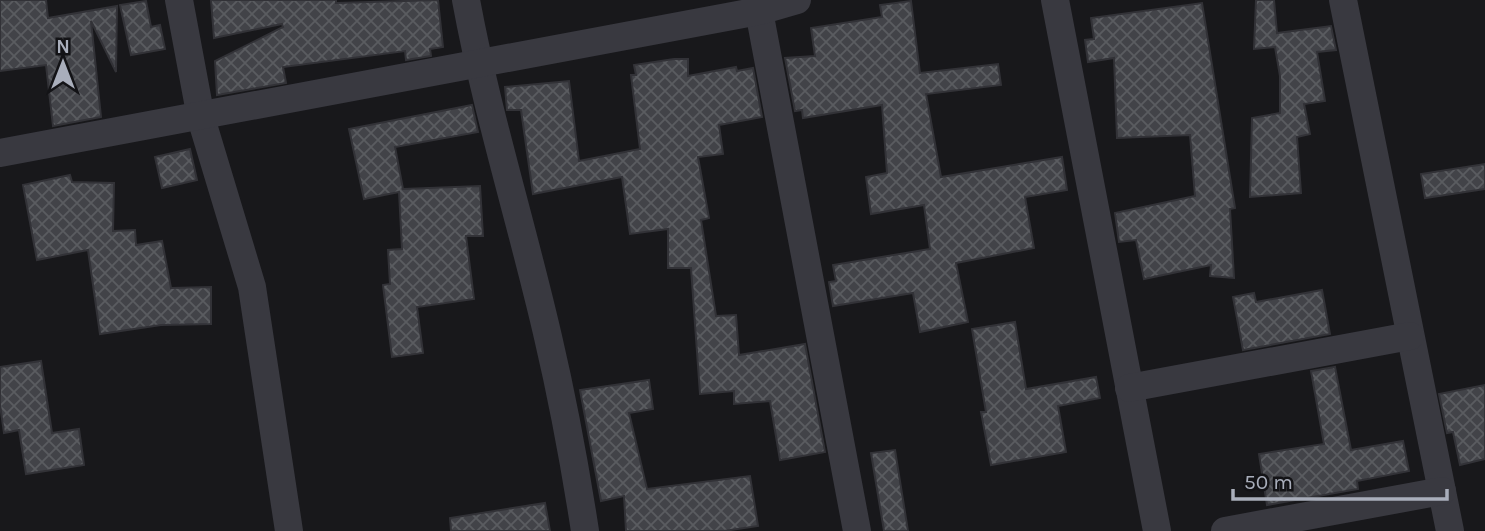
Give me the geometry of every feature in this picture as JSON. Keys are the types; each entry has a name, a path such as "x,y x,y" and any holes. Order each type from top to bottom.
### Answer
{"street":[{"path":"180,0 201,118 252,287 289,531"},
{"path":"466,0 478,65 548,336 571,441 585,531"},
{"path":"1055,0 1157,531"},
{"path":"1343,0 1450,531"},
{"path":"0,153 478,65 779,3 856,531"},
{"path":"1129,388 1410,336"},
{"path":"1225,531 1442,491"}],"building":[{"path":"0,0 46,0 48,18 117,6 116,72 91,21 101,117 53,126 46,65 0,71"},
{"path":"211,0 336,0 336,3 438,0 443,47 430,49 431,56 406,60 405,51 283,67 286,83 217,95 215,61 283,27 282,24 214,38"},
{"path":"1256,0 1274,0 1277,33 1331,26 1336,50 1317,52 1325,101 1304,104 1310,134 1297,137 1301,193 1250,197 1252,118 1280,113 1280,76 1275,47 1254,49"},
{"path":"146,1 151,27 160,25 165,49 131,55 120,5"},
{"path":"911,1 920,73 998,64 1001,85 926,94 941,177 1062,157 1067,190 1025,197 1034,248 956,263 968,322 920,332 913,293 833,306 829,282 836,281 833,265 930,249 924,205 871,214 866,177 887,173 882,105 803,118 802,110 795,111 785,58 815,56 811,28 882,17 880,5"},
{"path":"1202,3 1235,208 1230,209 1234,278 1210,276 1211,265 1144,279 1136,240 1119,242 1115,213 1195,196 1190,135 1117,138 1114,58 1088,62 1085,40 1094,39 1091,18"},
{"path":"688,59 688,76 736,67 737,71 753,68 762,117 719,125 723,154 698,157 709,218 701,220 716,316 736,315 739,355 805,344 825,452 780,460 770,401 734,404 734,391 700,394 691,268 668,268 668,229 630,234 622,177 533,194 521,110 507,110 505,87 569,81 579,161 640,149 631,75 636,75 634,65"},
{"path":"472,105 478,132 395,147 403,189 480,186 483,236 466,236 474,299 417,307 423,353 392,357 383,285 390,284 388,250 402,249 399,192 364,199 349,129"},
{"path":"190,149 197,180 162,188 155,157"},
{"path":"1485,164 1485,189 1425,198 1421,174"},
{"path":"70,175 72,182 114,183 113,231 135,230 136,245 162,241 171,288 211,287 211,324 161,325 100,334 88,250 37,260 23,185"},
{"path":"1322,290 1330,334 1243,350 1233,297 1254,293 1256,302"},
{"path":"1015,322 1026,389 1096,377 1100,398 1058,406 1066,452 991,465 981,412 986,412 972,329"},
{"path":"41,361 52,433 79,429 84,465 26,474 19,430 4,433 0,405 0,367"},
{"path":"1335,367 1351,450 1403,441 1409,471 1357,481 1358,489 1267,505 1259,454 1324,444 1311,371"},
{"path":"649,380 653,409 629,413 647,489 750,476 758,526 724,531 626,531 624,496 601,501 580,390"},
{"path":"1485,385 1485,459 1460,465 1453,432 1447,433 1439,394"},
{"path":"895,450 908,531 884,531 871,453"},
{"path":"545,503 550,531 451,531 450,518"}]}
